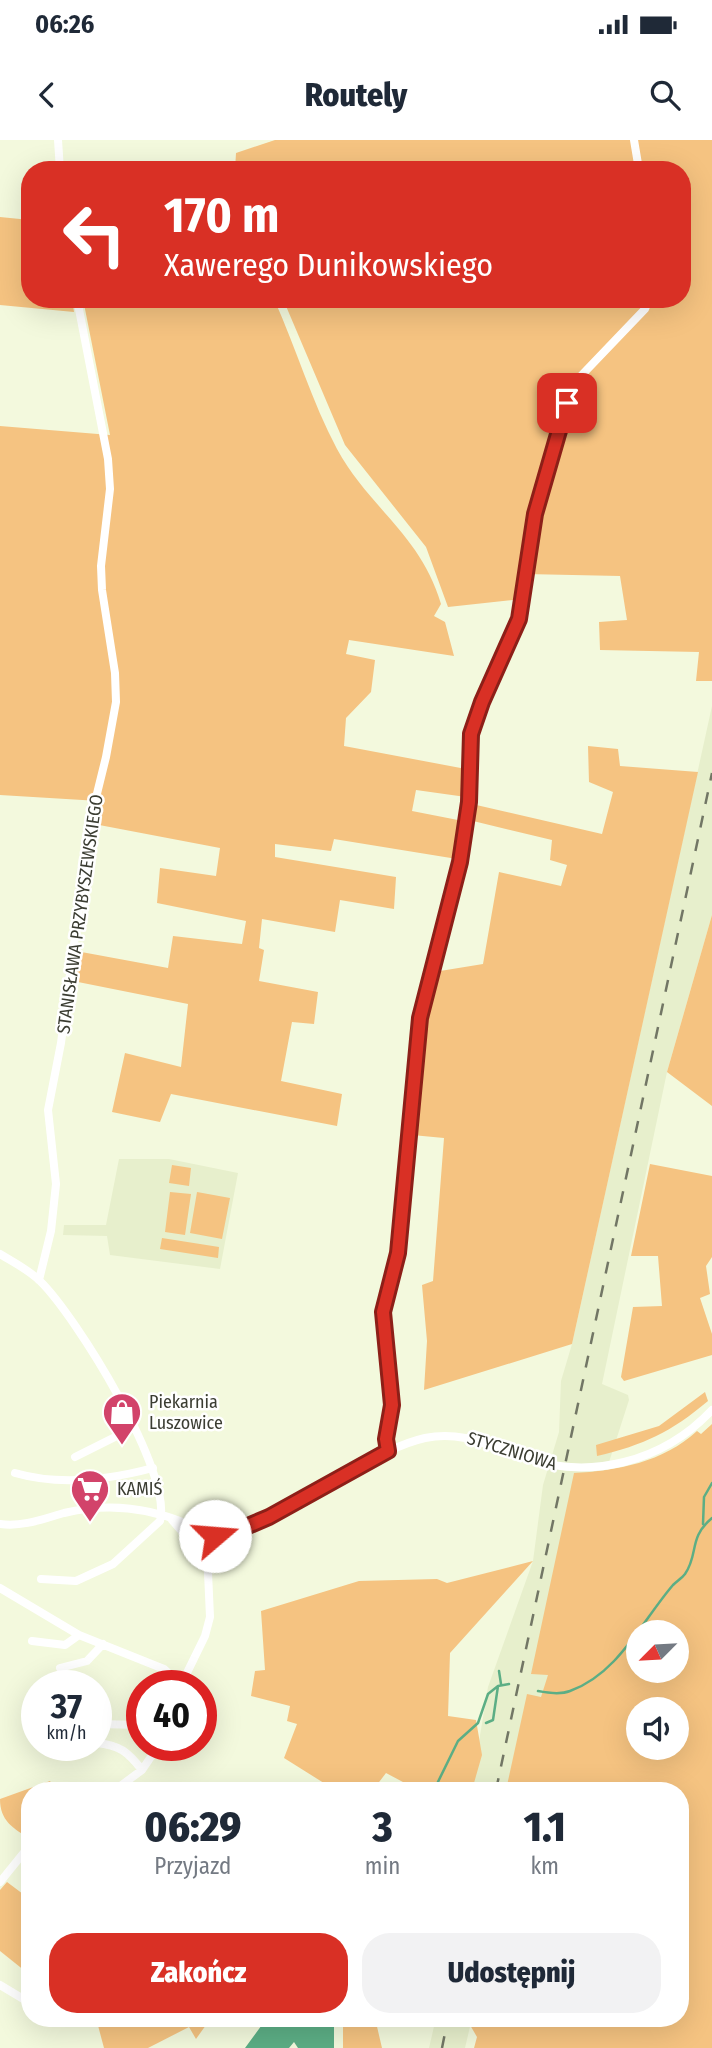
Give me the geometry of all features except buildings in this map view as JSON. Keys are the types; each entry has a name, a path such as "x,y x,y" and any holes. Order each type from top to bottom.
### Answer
{"street":[{"path":"58,140 59,161"},
{"path":"634,140 638,161"},
{"name":"STANISŁAWA PRZYBYSZEWSKIEGO","path":"39,1280 51,1231 56,1184 48,1110 61,1043 90,822 116,702 101,566 110,489 108,459 79,308"},
{"path":"388,1451 386,1439 392,1405 383,1312 398,1253 414,1055 429,974 460,862 469,802 471,734 482,702 519,619 535,514 567,403 579,379 645,308"},
{"path":"0,1254 39,1280 103,1366 153,1468 162,1514 160,1521 113,1564 76,1581 41,1579"},
{"name":"STYCZNIOWA","path":"214,1535 234,1531 269,1517 388,1451 425,1438 458,1436 552,1465 605,1467 652,1453 683,1435 712,1410"},
{"path":"75,1457 133,1428"},
{"path":"15,1473 37,1479 70,1482 153,1468"},
{"path":"0,1524 20,1525 98,1507 129,1506 162,1514 192,1526 204,1523 214,1535 207,1550 210,1617 205,1636 188,1670"},
{"path":"172,1518 186,1535 187,1543 197,1552 206,1571"},
{"path":"186,1535 192,1526"},
{"path":"197,1552 207,1550"},
{"path":"0,1588 79,1635 165,1670"},
{"path":"32,1642 65,1645 79,1635"},
{"path":"60,1668 87,1661 103,1644"},
{"path":"112,1745 128,1752 142,1770"},
{"path":"126,1782 142,1770 148,1761"},
{"path":"0,1882 21,1856"},
{"path":"0,1985 21,1998"}],"shaded area":[{"path":"275,140 712,140 712,681 696,681 699,652 600,650 599,622 627,620 620,576 525,574 522,599 448,607 426,547 345,445 287,308 691,308 691,161 236,161 236,153"},
{"path":"0,217 21,219 21,307 0,305"},
{"path":"32,308 73,308 74,312"},
{"path":"85,308 278,308 337,449 350,470 421,559 441,604 434,616 445,622 454,656 349,640 346,654 375,660 371,692 346,718 344,746 466,769 466,797 416,790 412,811 463,821 457,859 334,839 331,851 275,844 275,857 396,877 394,909 340,900 335,932 262,919 259,948 264,950 259,981 318,992 314,1024 292,1022 281,1081 342,1094 337,1126 171,1094 160,1122 112,1112 125,1053 181,1067 188,1004 73,981 76,951 168,968 173,936 242,944 246,921 157,903 160,868 216,876 220,848 94,824 99,801 0,795 0,426 110,435"},
{"path":"712,706 712,915 667,1072 602,1384 628,1395 629,1400 601,1487 526,1782 472,1782 488,1687 533,1561 543,1485 559,1432 561,1381 572,1344"},
{"path":"588,746 618,749 620,766 698,772 572,1344 424,1390 427,1341 422,1285 433,1281 444,1138 412,1135 417,1058 434,972 483,964 499,872 561,886 567,865 550,860 552,840 469,820 472,804 602,834 613,792 589,782"},
{"path":"712,915 712,1106 667,1072"},
{"path":"119,1159 169,1159 238,1173 220,1269 110,1255 107,1236 63,1235 64,1225 106,1225"},
{"path":"650,1164 712,1176 712,1257 706,1266 710,1294 700,1298 712,1334 712,1355 624,1381 621,1377 633,1307 662,1306 658,1256 631,1256"},
{"path":"172,1165 191,1168 189,1186 169,1183"},
{"path":"170,1192 191,1194 185,1235 165,1232"},
{"path":"197,1192 230,1198 222,1239 190,1233"},
{"path":"162,1238 219,1247 218,1258 160,1249"},
{"path":"705,1392 708,1401 669,1429 643,1442 597,1456 596,1445 659,1426"},
{"path":"712,1424 712,2048 474,2048 477,2037 471,2027 689,2027 689,1782 508,1782 527,1694 541,1697 548,1675 531,1674 574,1473 639,1463 684,1442 697,1431 701,1434"},
{"path":"533,1561 450,1653 448,1716 476,1720 482,1755 474,1782 403,1782 386,1773 379,1782 322,1782 284,1758 297,1724 287,1721 290,1706 251,1696 255,1671 265,1670 261,1611 359,1581 437,1579 447,1583"},
{"path":"21,1791 21,1833 5,1818 0,1799"},
{"path":"7,1882 21,1892 21,1968 0,1951 0,1890"},
{"path":"98,2027 189,2027 148,2048 104,2048"},
{"path":"189,2027 205,2027 196,2039"},
{"path":"260,2027 334,2027 334,2048 298,2048 294,2042 289,2048 245,2048"},
{"path":"343,2027 377,2027 382,2048 343,2048"},
{"path":"434,2027 470,2027 465,2048 429,2048"}],"waterway":[{"path":"703,1524 704,1497 712,1483"},
{"path":"538,1691 570,1691 587,1683 616,1659 673,1585 685,1574 700,1532 712,1518"},
{"path":"499,1671 501,1684"},
{"path":"438,1782 458,1741 478,1723 488,1694 498,1686 509,1684"},
{"path":"486,1723 493,1720 498,1686"}],"railway":[{"path":"498,1782 712,773"},
{"path":"442,2048 446,2027"}],"place":[{"name":"Piekarnia Luszowice","path":"122,1446"},
{"name":"KAMIŚ","path":"90,1523"}],"route":[{"path":"215,1536 215,1540 269,1517 388,1451 386,1439 392,1405 383,1312 398,1253 414,1055 420,1018 429,974 460,862 469,802 471,734 482,702 519,619 535,514 567,403"}]}
